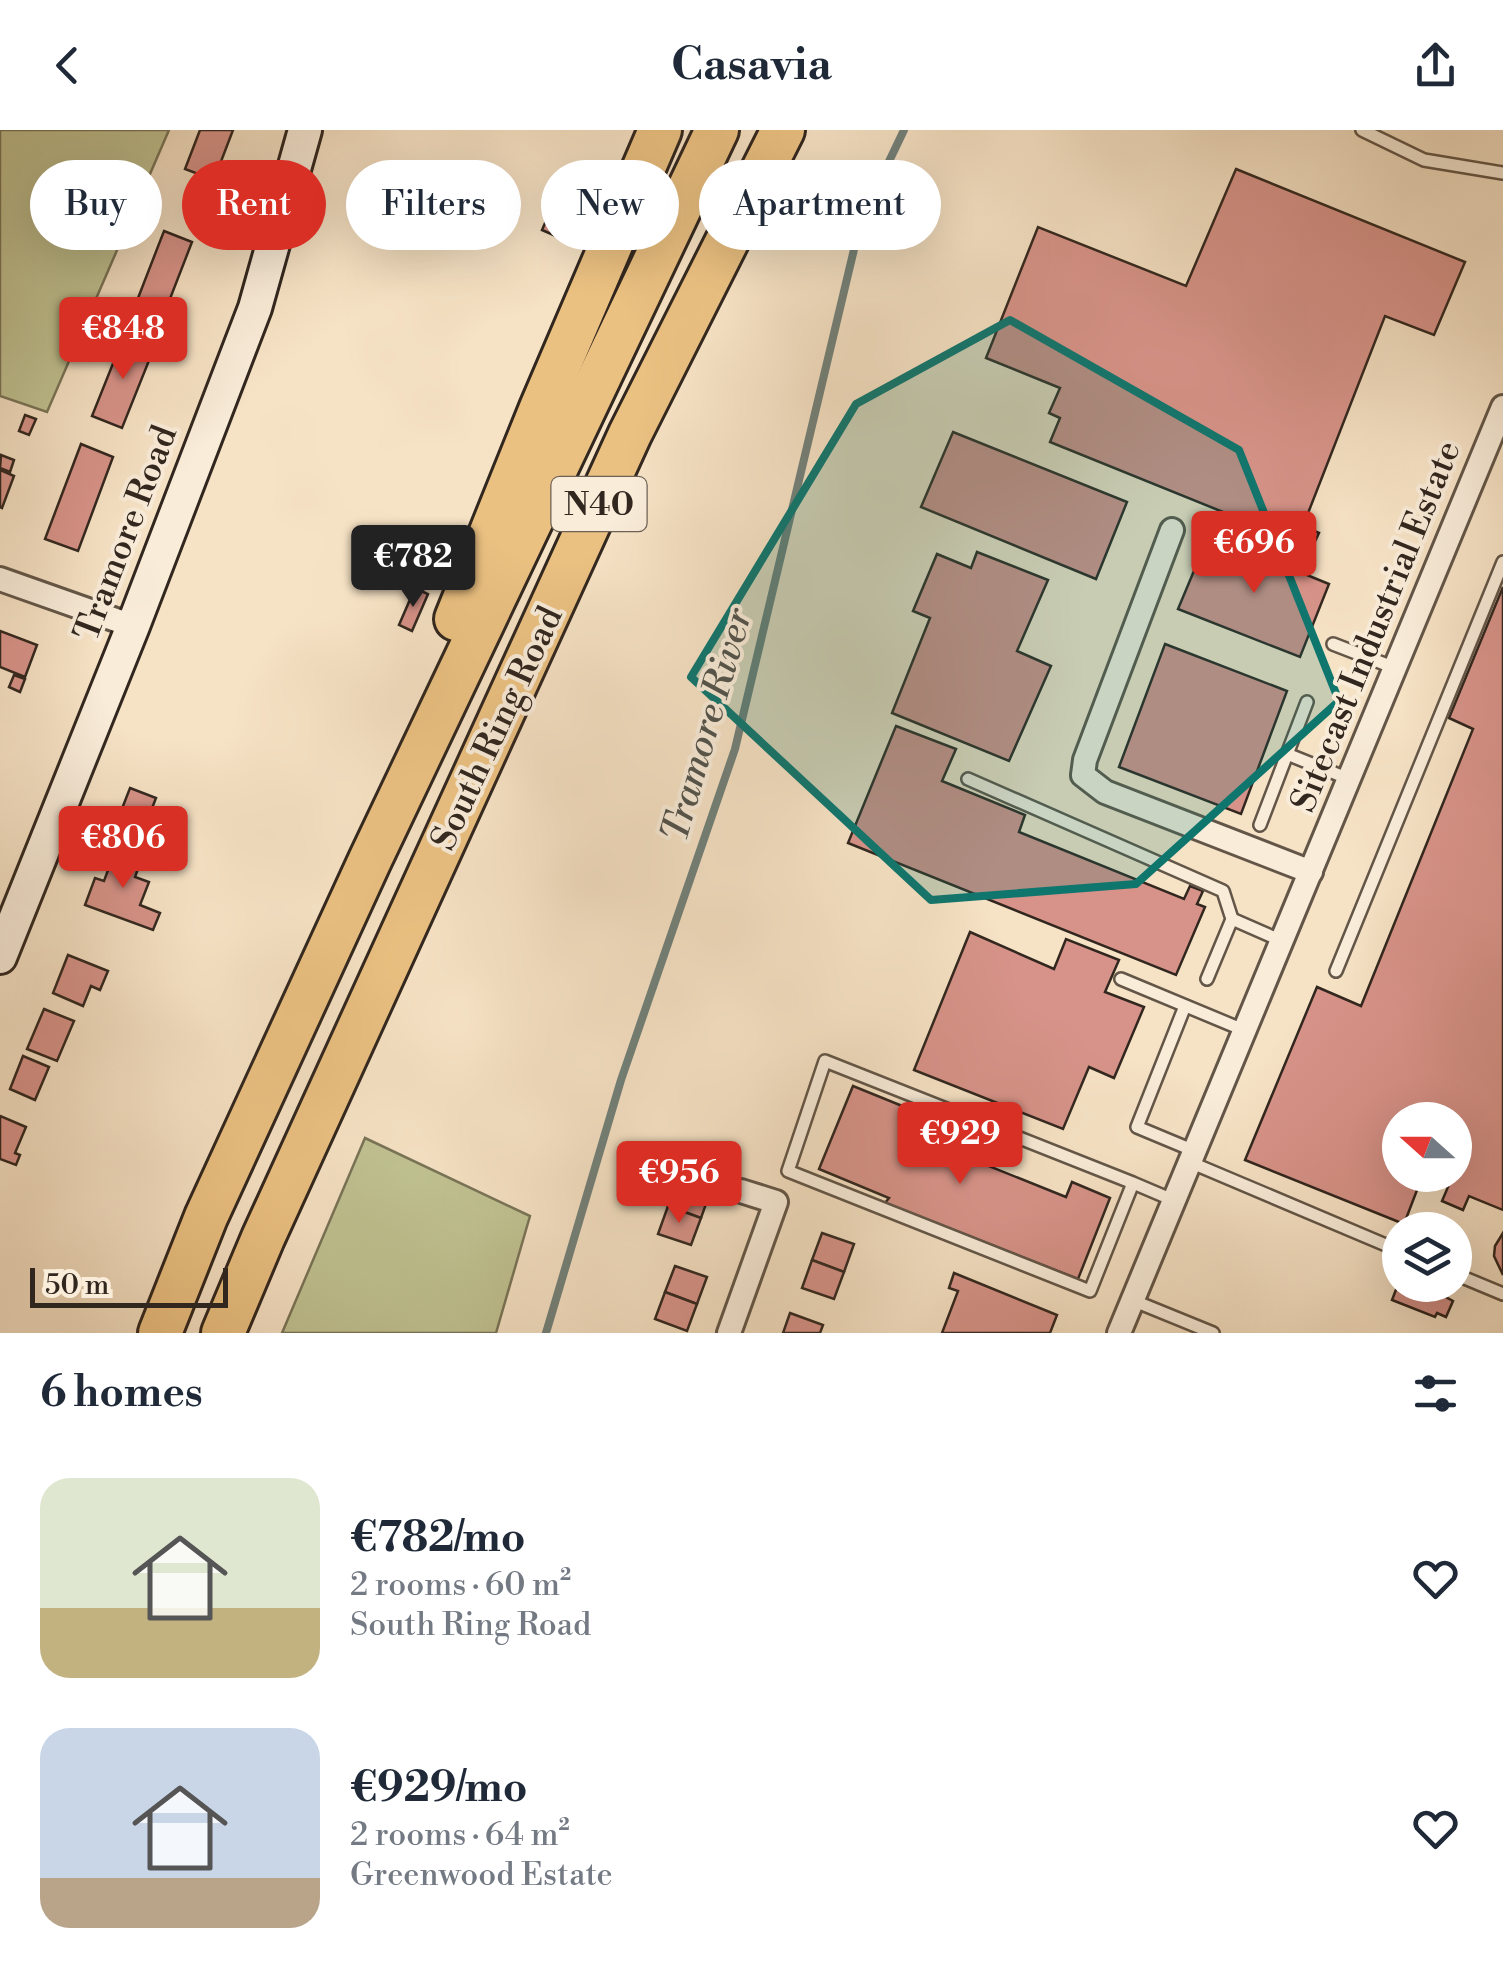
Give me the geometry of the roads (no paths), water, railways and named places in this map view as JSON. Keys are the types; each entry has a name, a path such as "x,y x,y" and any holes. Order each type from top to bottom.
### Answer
{"highway":[{"path":"370,860 458,613 660,130"},
{"name":"South Ring Road","path":"160,1333 206,1217 370,860 718,130"},
{"name":"South Ring Road","path":"223,1333 630,434 783,130"}],"street":[{"name":"Tramore Road","path":"0,957 133,626 254,308 304,130"},
{"name":"Sitecast Industrial Estate","path":"1119,1333 1503,407"},
{"path":"1172,530 1085,760 1083,775 1105,792 1311,872"},
{"path":"0,579 133,626"},
{"path":"729,1333 776,1202 741,1191"}],"lane":[{"path":"1362,130 1424,160 1503,173"},
{"path":"1336,971 1503,562"},
{"path":"1333,644 1395,668"},
{"path":"1260,825 1307,702"},
{"path":"1287,754 1349,779"},
{"path":"968,780 1223,892 1232,919 1207,979"},
{"path":"1232,919 1282,941"},
{"path":"1121,979 1246,1032"},
{"path":"1185,1006 1138,1127 1194,1157 1382,1243"},
{"path":"1134,1183 1090,1290 788,1171 825,1061 1134,1183 1173,1200"},
{"path":"1472,1281 1503,1294"},
{"path":"1132,1300 1197,1330 1213,1333"}],"waterway":[{"name":"Tramore River","path":"546,1333 621,1080 735,749 861,220 904,130"}]}
